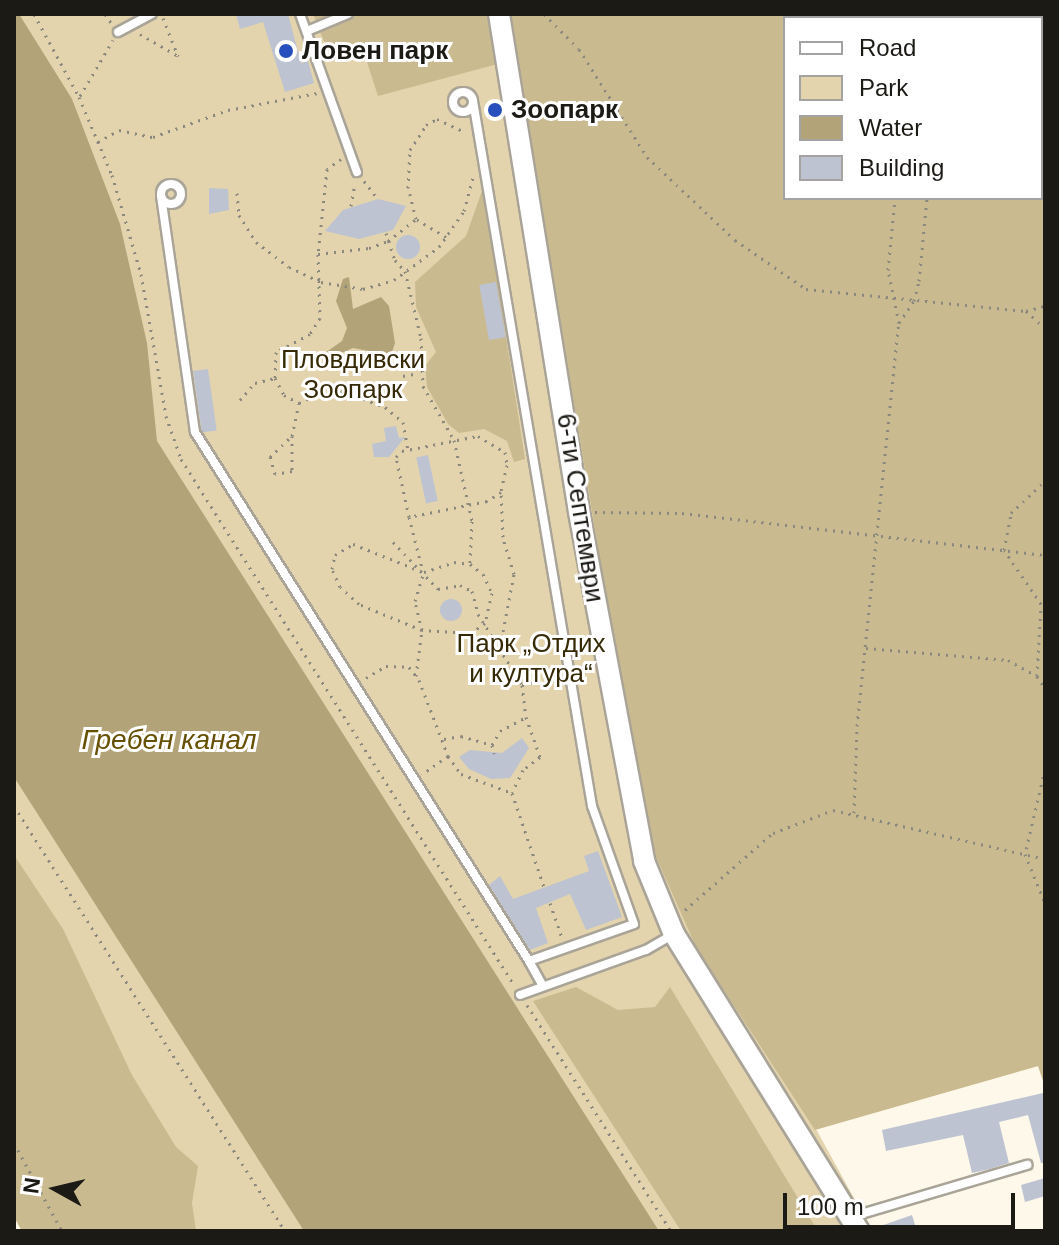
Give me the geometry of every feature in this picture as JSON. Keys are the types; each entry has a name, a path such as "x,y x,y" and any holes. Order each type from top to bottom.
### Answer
{"street":[{"name":"6-ти Септември","path":"499,14 579,512 635,827 672,929 855,1224"}],"lane":[{"path":"118,32 152,14"},
{"path":"300,14 330,90 357,172"},
{"path":"307,31 348,14"},
{"path":"473,101 592,806 634,924 529,961"},
{"path":"161,196 195,432 543,986"},
{"path":"520,995 646,950 672,929"},
{"path":"855,1224 1027,1165"}],"path":[{"path":"79,97 118,32 105,14"},
{"path":"128,27 178,56 161,14"},
{"path":"544,14 579,49 647,157 735,240 806,289 1026,311 1045,307"},
{"path":"98,142 119,130 153,137 228,110 330,90"},
{"path":"446,237 416,219 408,188 416,136 437,119 465,131 469,141"},
{"path":"299,403 284,395 275,378 276,352 310,334 320,318 318,254 327,169 350,153"},
{"path":"237,193 239,215 256,242 289,267 321,282 363,289 394,280 446,237 464,211 473,164"},
{"path":"357,172 378,199"},
{"path":"351,206 357,172"},
{"path":"854,813 865,648 899,323 888,270 895,200"},
{"path":"899,323 914,301 927,200"},
{"path":"318,254 388,241 416,219"},
{"path":"386,233 405,271 421,338 421,372 435,414 454,440 474,538 470,564"},
{"path":"359,239 361,248"},
{"path":"1026,311 1045,328"},
{"path":"403,376 421,372"},
{"path":"240,400 255,383 275,378"},
{"path":"299,403 333,388 356,393 403,422 408,449"},
{"path":"292,436 270,457 275,474 292,471 292,436 299,403"},
{"path":"416,676 422,630 415,601 424,572 396,457 408,449 478,436 505,452 507,465 501,492 503,537 514,574 500,647"},
{"path":"1037,676 1041,604 1004,550 1011,513 1045,481"},
{"path":"409,517 468,506 501,492"},
{"path":"579,512 682,513 1045,555"},
{"path":"393,542 438,589 460,585 472,591 485,623 522,685 526,717 540,757 523,770 512,793 544,887"},
{"path":"353,544 424,572 441,564 470,564 483,574 492,593 485,623 471,633 422,630 359,604 340,587 332,569 335,555 353,544"},
{"path":"865,648 980,655 1024,666 1037,676 1045,689"},
{"path":"355,683 386,666 409,667 444,739 448,756 461,774 512,793"},
{"path":"522,685 569,675"},
{"path":"494,754 492,745 500,731 526,717"},
{"path":"444,739 461,736 492,745"},
{"path":"415,778 448,756"},
{"path":"1045,769 1025,854 1045,903"},
{"path":"14,806 285,1231"},
{"path":"672,929 773,833 833,810 1045,859"},
{"path":"550,903 566,948"},
{"path":"14,1143 62,1231"}],"green space":[{"name":"Парк „Отдих и култура“","path":"14,14 1045,14 1045,1086 1038,1066 816,1129 872,1231 22,1231 14,1217"}],"shaded area":[{"path":"313,14 1045,14 1045,1086 1038,1066 815,1130 697,949 656,857 631,747 517,59 378,96 366,59 330,56"},
{"path":"483,188 525,459 514,462 507,441 484,429 459,433 448,424 427,387 425,366 436,352 416,307 415,282 466,236"},
{"path":"14,855 63,929 132,1075 176,1147 198,1166 192,1203 196,1231 22,1231 14,1217"},
{"path":"576,987 618,1010 655,1007 670,987 818,1231 681,1231 533,1001"}],"water":[{"name":"Гребен канал","path":"14,14 19,14 72,99 120,224 147,343 157,441 659,1231 304,1231 14,777"},
{"path":"349,277 353,309 381,297 389,306 395,343 392,352 385,354 353,348 323,361 322,355 342,341 347,328 336,301 343,279"}],"building":[{"name":"Ловен парк","path":"236,14 288,14 301,63 308,61 314,83 285,92 263,22 240,29"},
{"path":"209,188 228,189 229,210 209,214"},
{"path":"378,199 406,206 393,230 359,239 325,231 343,210"},
{"path":"408,235 416,239 420,247 416,255 408,259 400,255 396,247 400,239"},
{"path":"496,282 506,337 489,340 479,285"},
{"path":"208,369 217,430 202,432 193,371"},
{"path":"396,426 399,438 405,437 389,457 374,457 372,444 386,441 384,428"},
{"path":"428,455 438,501 426,503 416,457"},
{"path":"447,599 455,599 462,610 455,621 447,621 440,614 440,606"},
{"path":"522,738 529,748 510,778 491,779 469,769 459,757 470,750 502,753"},
{"path":"598,851 622,917 586,930 570,894 536,908 548,943 530,950 489,885 500,876 513,899 589,871 584,856"},
{"path":"1043,1093 1045,1163 1041,1163 1028,1115 999,1122 1009,1163 990,1169 972,1173 963,1135 886,1151 882,1130"},
{"path":"1045,1178 1045,1196 1025,1202 1021,1185"},
{"path":"912,1215 917,1231 872,1231 872,1229"}],"place":[{"name":"Ловен парк","path":"286,51"},
{"name":"Зоопарк","path":"495,110"}],"park label":[{"name":"Пловдивски Зоопарк","path":"353,375"}]}
